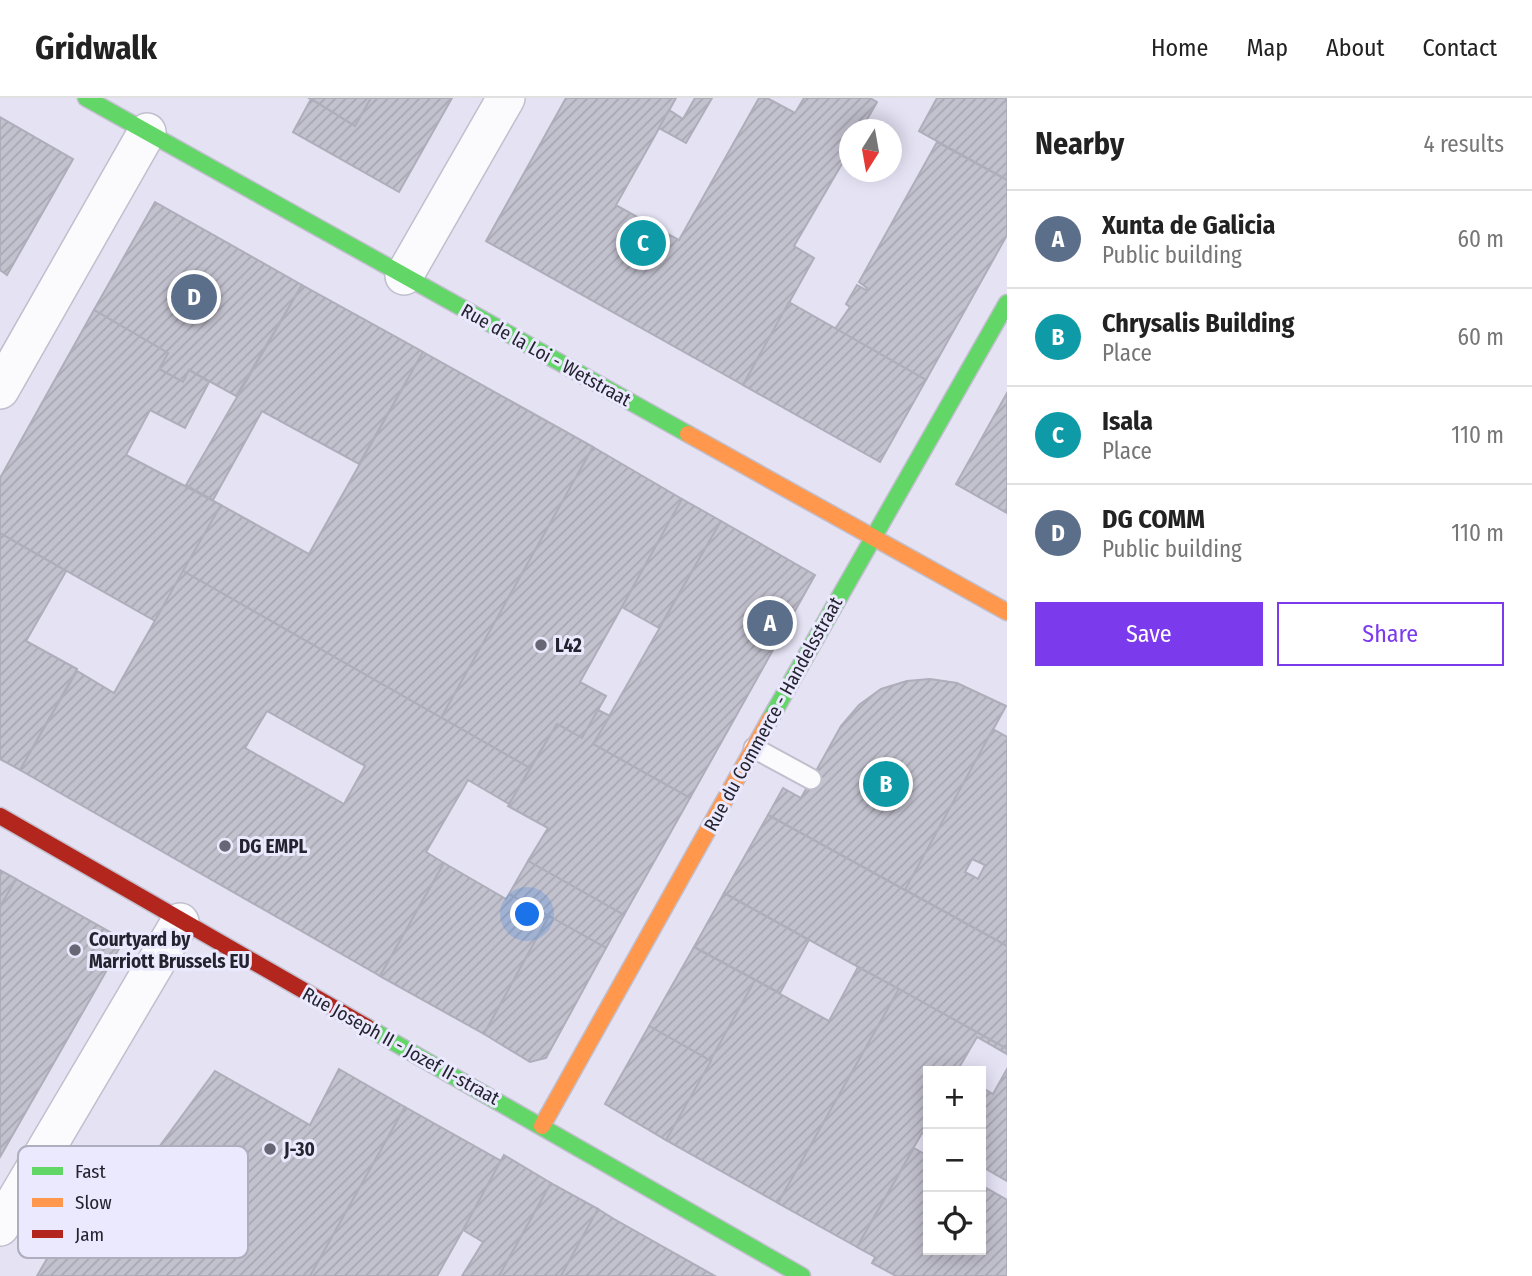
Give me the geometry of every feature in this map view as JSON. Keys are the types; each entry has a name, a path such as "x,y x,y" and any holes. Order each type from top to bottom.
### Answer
{"street":[{"name":"Rue de la Loi - Wetstraat","path":"86,98 1007,612"},
{"path":"404,276 506,98"},
{"path":"0,390 147,132"},
{"name":"Rue du Commerce - Handelsstraat","path":"542,1126 1007,303"},
{"name":"Rue Joseph II - Jozef II-straat","path":"0,817 802,1276"},
{"path":"48,1146 180,922"},
{"path":"0,1227 18,1196"}],"lane":[{"path":"754,748 811,779"}],"building":[{"path":"309,98 371,98 355,126"},
{"path":"371,98 452,98 399,192 293,132 311,99 355,126"},
{"path":"566,98 676,98 616,205 679,240 759,98 767,98 795,113 804,98 870,98 877,102 867,119 839,119 839,169 794,246 814,258 743,385 486,241"},
{"path":"695,98 712,98 686,143 659,128 669,110 683,119"},
{"path":"937,98 1007,98 1007,180 919,131"},
{"path":"0,117 73,159 7,275 0,270"},
{"path":"937,142 1007,180 1007,235 926,380 835,329 850,307 846,304 857,285 866,290 859,282"},
{"path":"155,202 302,285 236,396 189,370 183,382 159,369 168,353 94,310"},
{"path":"302,285 423,352 359,464 262,411 213,500 186,485"},
{"path":"789,302 926,380 880,462 743,385"},
{"path":"94,310 168,353 159,369 183,382 189,370 209,382 185,428 150,410 126,455 221,505 155,621 0,533 0,478"},
{"path":"423,352 593,447 441,718 183,571 221,505 309,554"},
{"path":"1007,393 1007,513 956,484"},
{"name":"L42","path":"593,447 682,499 580,682 606,696 582,738 557,724 530,768 441,718"},
{"path":"682,499 721,521 659,628 622,607"},
{"path":"721,521 815,575 690,798 593,744"},
{"path":"0,533 66,571 26,641 77,669 20,770 0,759"},
{"path":"183,571 530,768 509,804 468,780 426,852 444,863 380,976 20,770 77,671 114,693","holes":["267,711 365,766 344,804 245,748"]},
{"path":"930,679 957,683 1006,706 905,890 768,815 783,788 801,798 841,726 859,705 881,689 907,681"},
{"path":"598,710 610,716 593,744 690,798 624,915 528,861 548,828 508,806 557,724 582,738"},
{"path":"993,729 1007,737 1007,946 905,890","holes":["972,859 985,865 978,879 965,872"]},
{"path":"768,815 1007,946 1007,1049 724,893"},
{"path":"528,861 624,915 606,948 509,894"},
{"path":"444,863 506,899 509,894 549,916 484,1034 380,976"},
{"path":"0,870 16,879 0,907"},
{"path":"16,879 124,940 0,1157 0,907"},
{"path":"724,893 809,940 780,993 694,947"},
{"path":"549,916 606,948 546,1058 530,1062 484,1034"},
{"path":"694,947 755,980 711,1061 649,1026"},
{"path":"858,967 899,989 778,1203 666,1140 755,980 829,1021"},
{"path":"899,989 1007,1049 1007,1054 977,1037 960,1066 923,1066 923,1134 857,1247 778,1203"},
{"path":"649,1026 711,1061 666,1140 605,1104"},
{"name":"J-30","path":"339,1069 405,1107 310,1276 37,1276 47,1258 248,1258 248,1146 160,1146 215,1071 310,1125"},
{"path":"1007,1069 1007,1181 986,1169 986,1090 993,1094"},
{"path":"405,1107 501,1161 463,1230 437,1276 310,1276"},
{"path":"914,1148 923,1153 923,1255 986,1255 986,1188 1007,1200 1007,1276 896,1276 872,1263 875,1257 857,1247"},
{"path":"504,1155 551,1183 499,1276 462,1276 483,1242 463,1230"},
{"path":"551,1183 598,1209 561,1276 499,1276"},
{"path":"598,1209 614,1219 715,1276 561,1276"}],"traffic: fast":[{"path":"86,98 688,434"},
{"path":"770,719 1007,303"},
{"path":"367,1027 802,1276"}],"traffic: slow":[{"path":"688,434 1007,612"},
{"path":"542,1126 770,719"}],"traffic: jam":[{"path":"0,816 367,1027"}],"place":[{"name":"Isala","path":"643,243"},
{"name":"DG COMM","path":"194,297"},
{"name":"Xunta de Galicia","path":"770,623"},
{"name":"L42","path":"541,645"},
{"name":"Chrysalis Building","path":"886,784"},
{"name":"DG EMPL","path":"225,846"},
{"name":"Courtyard by Marriott Brussels EU","path":"75,950"},
{"name":"J-30","path":"270,1149"}]}
